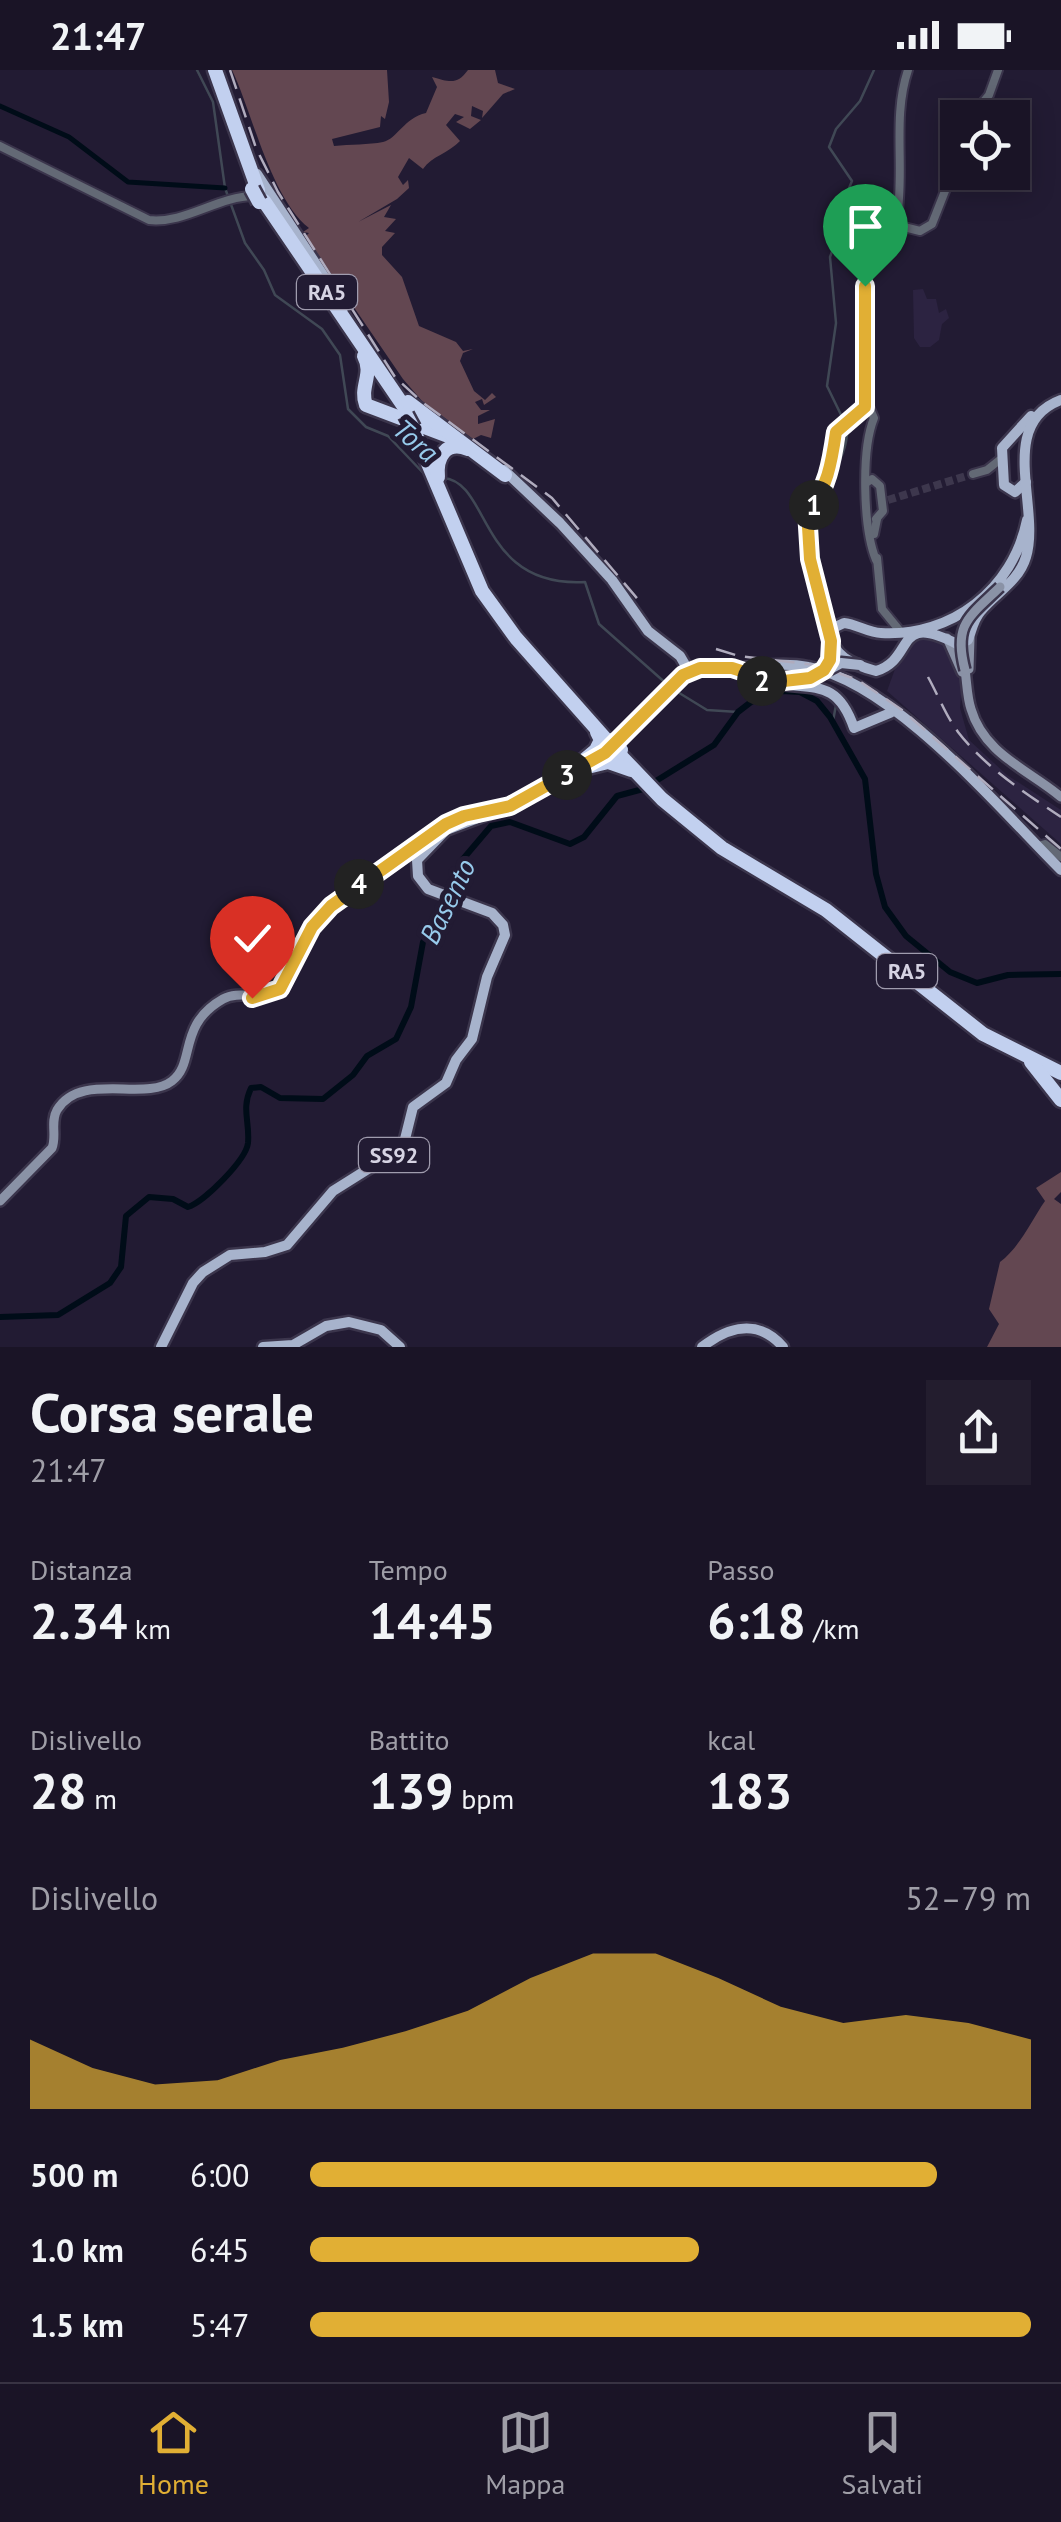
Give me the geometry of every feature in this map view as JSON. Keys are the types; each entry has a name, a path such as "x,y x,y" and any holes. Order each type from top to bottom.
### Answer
{"highway":[{"name":"RA5","path":"215,70 258,195 412,422"},
{"name":"RA5","path":"258,195 390,384 412,422 472,561 496,605 619,751"},
{"path":"348,330 369,365 363,394 366,404 456,439"},
{"path":"363,394 370,386 380,384 397,400"},
{"path":"390,384 409,403 505,474"},
{"path":"435,473 443,452 458,446 469,449"},
{"name":"RA5","path":"435,473 482,591 516,638 663,798 724,846 833,912 983,1030 1061,1070"},
{"path":"565,693 601,740 598,748 570,773"},
{"path":"570,773 608,762 640,774"},
{"name":"RA5","path":"758,866 826,910 950,1009 1039,1069 1061,1100"},
{"name":"RA5","path":"1014,1051 1061,1070"}],"main road":[{"path":"215,70 253,167 393,380 496,462 559,522 612,580 648,631 685,669 764,663 844,677 911,724 1061,870"},
{"path":"1026,506 1015,492 1007,489 1003,479 1002,458 1007,441 1042,406 1061,398"},
{"path":"977,724 967,657 971,633 980,612 1022,568 1028,549 1025,447 1032,422 1061,398"},
{"path":"1007,441 1017,440 1025,447"},
{"path":"1015,492 1026,482"},
{"path":"977,724 960,644 962,629 1022,556 1027,526"},
{"path":"1027,526 1008,572 954,619 947,638 962,670 967,707 977,724 1005,758 1059,794"},
{"path":"833,633 850,623 880,633 920,629 954,619 965,620 971,633"},
{"path":"732,668 756,677 790,680 820,673 840,663 881,670 920,633 934,631 959,644 971,633"},
{"path":"833,633 839,655 860,665"},
{"path":"820,673 830,660 833,633"},
{"path":"756,677 764,663"},
{"path":"764,663 776,679 835,694 847,707 854,728 890,708"},
{"name":"SS92","path":"161,1347 193,1283 203,1272 230,1255 270,1251 287,1244 341,1185 403,1147 413,1107 446,1083 456,1060 472,1039 487,978 505,939 503,925 495,916 435,893 418,876 419,855 446,830 524,800 610,749 685,669"},
{"path":"1038,778 1060,781"},
{"path":"1059,794 1054,785 1060,781"},
{"path":"0,1200 52,1148 54,1117 65,1102 110,1086 148,1090 170,1083 180,1070 199,1018 228,996 259,998 280,989 312,927 331,906 446,824 490,812"},
{"path":"263,1347 293,1346 326,1326 349,1322 381,1330 400,1347"},
{"path":"702,1347 723,1333 746,1327 765,1331 783,1347"}],"street":[{"path":"833,633 810,559 808,507 816,503 815,493 834,463 835,438 860,420 866,400 864,319 868,268 896,224 901,105 908,70"},
{"path":"985,100 998,70"},
{"path":"0,146 149,220 170,219 236,196 269,200 288,222"},
{"path":"896,224 920,231 932,224 945,190"},
{"path":"860,420 868,441 868,466 880,492 883,514 873,516"},
{"path":"973,474 988,470 1002,458"},
{"path":"988,470 1003,479"},
{"path":"880,492 873,516 882,611 900,631"},
{"path":"1038,846 1045,844 1061,857"}],"shaded area":[{"path":"232,70 387,70 389,102 380,127 332,139 334,146 378,143 393,137 412,119 426,113 437,87 432,77 453,81 468,70 495,70 498,83 515,89 503,94 482,118 483,111 472,106 471,116 481,120 470,129 456,122 464,117 455,114 446,125 460,141 423,169 409,158 398,177 403,185 408,180 409,188 358,222 391,205 384,217 396,219 385,231 395,233 382,247 382,255 402,277 419,326 456,342 463,351 473,349 463,353 460,361 474,391 485,400 492,393 496,397 484,405 482,399 475,402 481,410 490,410 478,416 478,424 495,419 491,438 481,435 473,439 422,401 403,379 312,246 306,236 309,233 303,232 309,228 273,176"},
{"path":"923,289 927,299 936,299 939,313 946,309 949,318 942,324 939,340 930,347 920,347 914,338 913,290"},
{"path":"919,635 945,642 956,665 962,684 960,708 969,740 1007,775 1061,810 1061,844 887,691 903,647"},
{"path":"1061,1172 1061,1192 1054,1199 1061,1204 1061,1347 987,1347 999,1324 989,1309 1000,1262 1045,1201 1036,1188"}],"waterway":[{"name":"Tora","path":"197,70 213,102 225,188 245,243 275,295 322,329 340,355 348,409 366,427 388,436 428,478"},
{"path":"844,421 827,386 836,323 830,257 842,224 839,212 852,181 829,147 836,129 860,101 874,70"},
{"path":"0,106 69,137 128,182 225,188"},
{"path":"832,623 819,559 818,511 842,456 847,429"},
{"name":"Tora","path":"443,478 458,484 470,496 506,553 524,569 550,579 585,582 599,624 669,686"},
{"name":"Tora","path":"676,691 707,710 738,712"},
{"name":"Basento","path":"0,1317 58,1315 110,1283 121,1267 126,1216 149,1197 173,1199 188,1207 195,1204 246,1150 251,1088 261,1087 280,1098 323,1099 353,1075 367,1056 396,1039 411,1007 423,942 443,909 463,859 491,826 510,822 570,844 584,837 617,796 643,789 714,745 738,712 751,702 782,691 800,692 817,701 865,779 876,874 885,907 906,936 950,972 977,983 1008,975 1061,974"},
{"path":"833,721 836,705"}],"tunnel":[{"path":"888,500 973,474"}],"railway":[{"path":"230,70 256,148 278,192 395,377 422,402 552,498 641,603"},
{"path":"716,649 739,656 815,665 858,680 902,710 1061,849"},
{"path":"928,677 958,732 980,757 1061,817"}],"route":[{"path":"252,998 280,989 320,916 374,872 456,818 524,800 605,753 688,672 709,667 732,668 775,682 810,678 824,670 830,660 831,641 810,559 807,511 808,506 816,503 834,463 836,432 865,407 865,286"}]}
